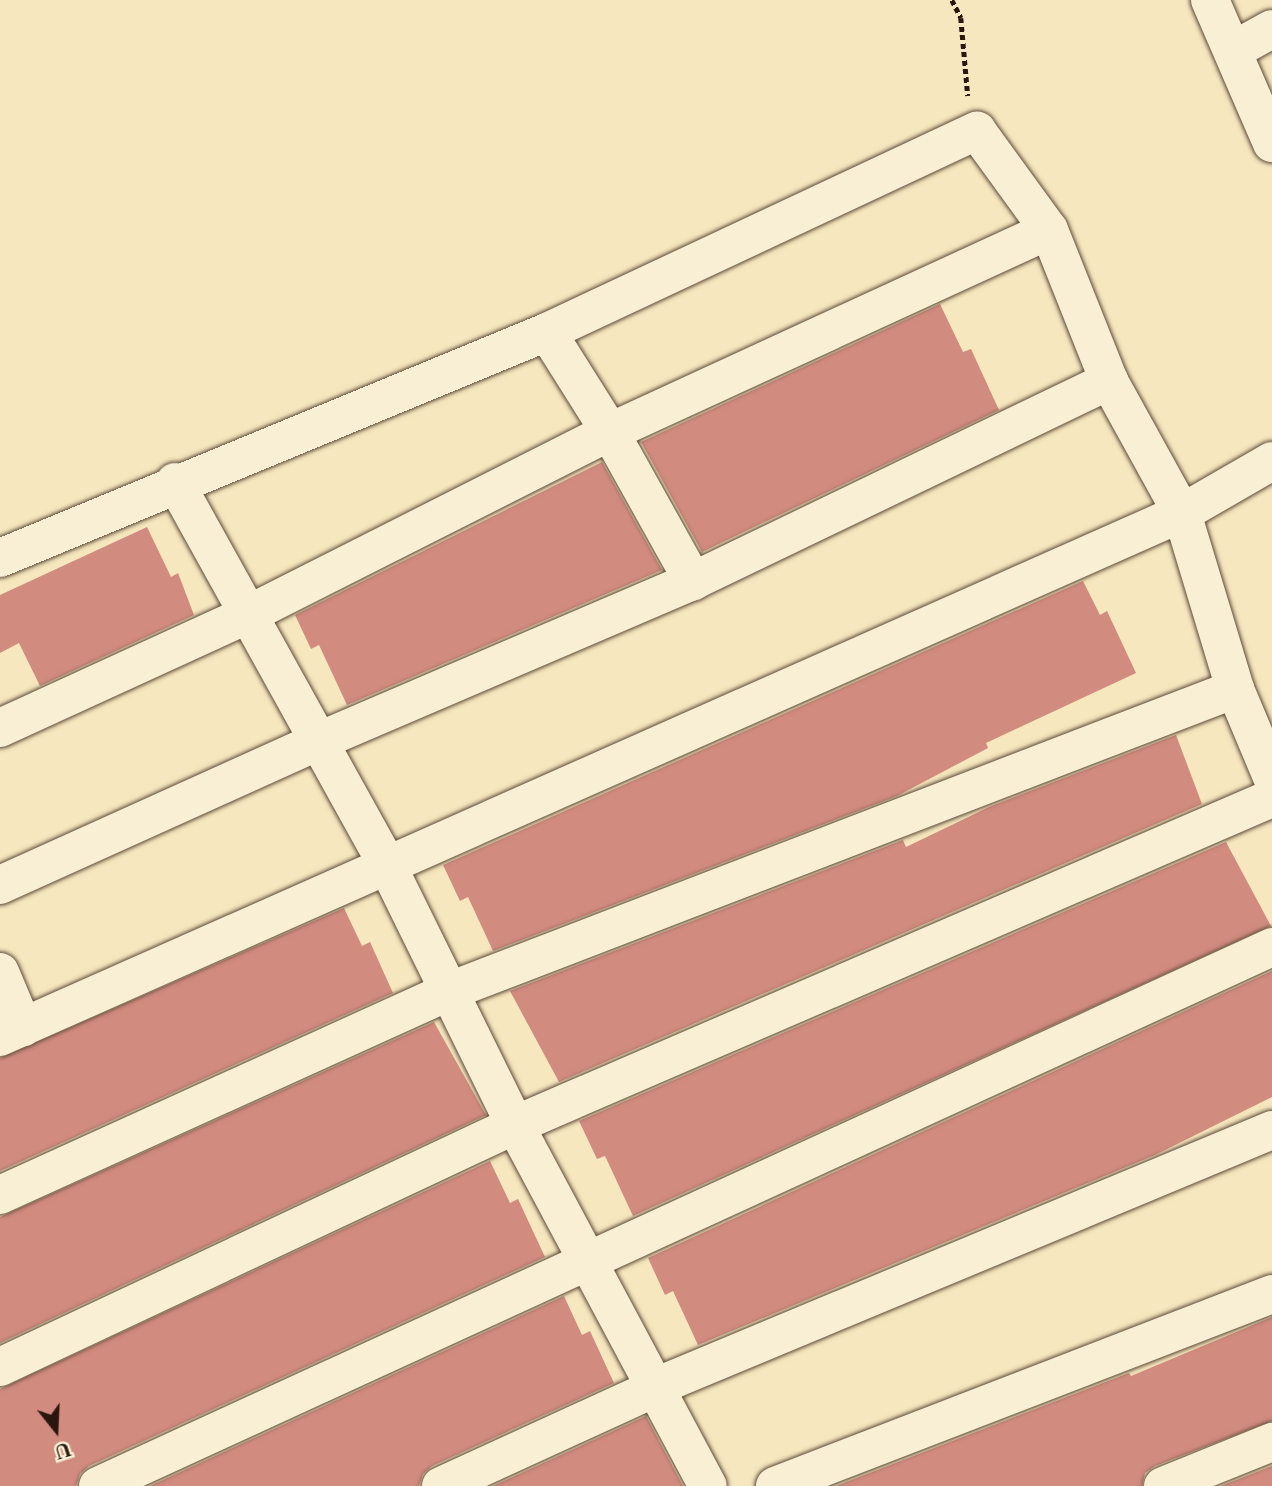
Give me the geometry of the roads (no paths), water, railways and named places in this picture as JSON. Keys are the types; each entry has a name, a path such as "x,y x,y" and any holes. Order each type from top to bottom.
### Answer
{"street":[{"path":"1210,0 1234,50 1272,143"},
{"path":"1234,50 1272,29"},
{"path":"0,558 175,482 547,332 977,131 1049,230 1109,381 1182,513 1235,689 1272,777"},
{"path":"0,728 247,615 610,432 1049,230"},
{"path":"547,332 610,432 693,581"},
{"path":"0,885 319,741 693,581 1109,381"},
{"path":"0,972 11,1032 1182,513 1272,461"},
{"path":"175,482 388,867 452,990 515,1125 708,1486"},
{"path":"0,1195 452,990 1235,689"},
{"path":"0,1367 515,1125 1272,798"},
{"path":"98,1486 1272,947"},
{"path":"441,1486 654,1389 1272,1130"},
{"path":"775,1486 1272,1294"},
{"path":"1163,1486 1272,1442"}]}
